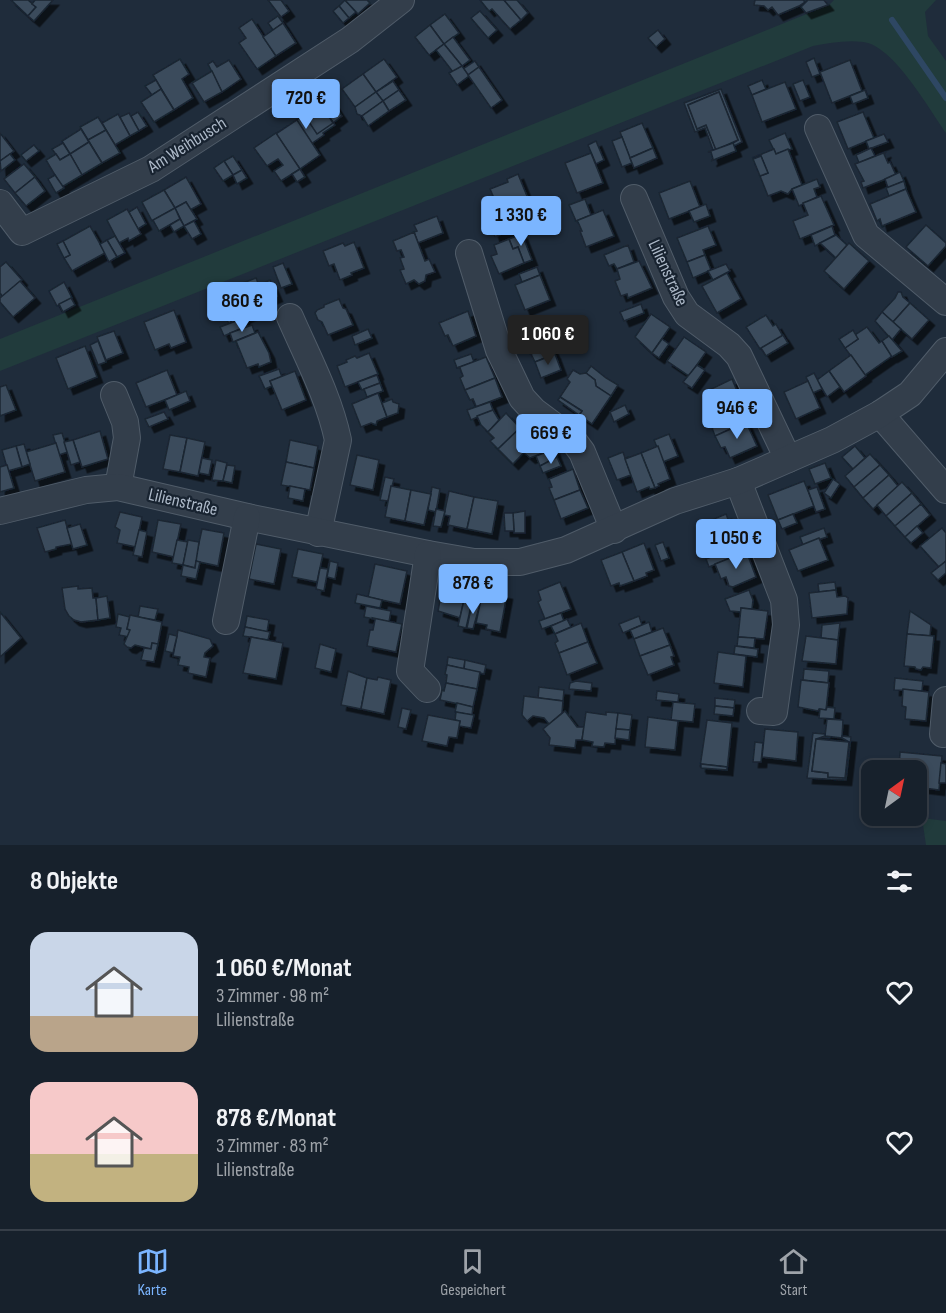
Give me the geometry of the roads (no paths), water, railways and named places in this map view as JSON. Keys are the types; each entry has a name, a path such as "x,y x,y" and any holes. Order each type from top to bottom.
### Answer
{"street":[{"name":"Am Weihbusch","path":"0,203 22,232 151,169 350,40 401,0"},
{"path":"818,128 866,234 946,302"},
{"name":"Lilienstraße","path":"634,198 676,297 687,314 729,345 739,356 788,459"},
{"path":"469,253 499,350 522,398 534,411 573,440 582,452 614,530"},
{"path":"290,317 335,424 338,440 318,533"},
{"name":"Lilienstraße","path":"0,512 86,490 118,487 318,533 428,554 474,562 520,562 566,550 675,501 738,481 832,440 880,414 910,394 946,351"},
{"path":"114,394 125,422 128,438 118,487"},
{"path":"880,414 946,490"},
{"path":"738,481 784,600 786,625 774,712 760,711"},
{"path":"226,621 247,517"},
{"path":"427,688 410,671 428,554"},
{"path":"943,734 946,700"}],"waterway":[{"path":"892,20 946,98"}]}
